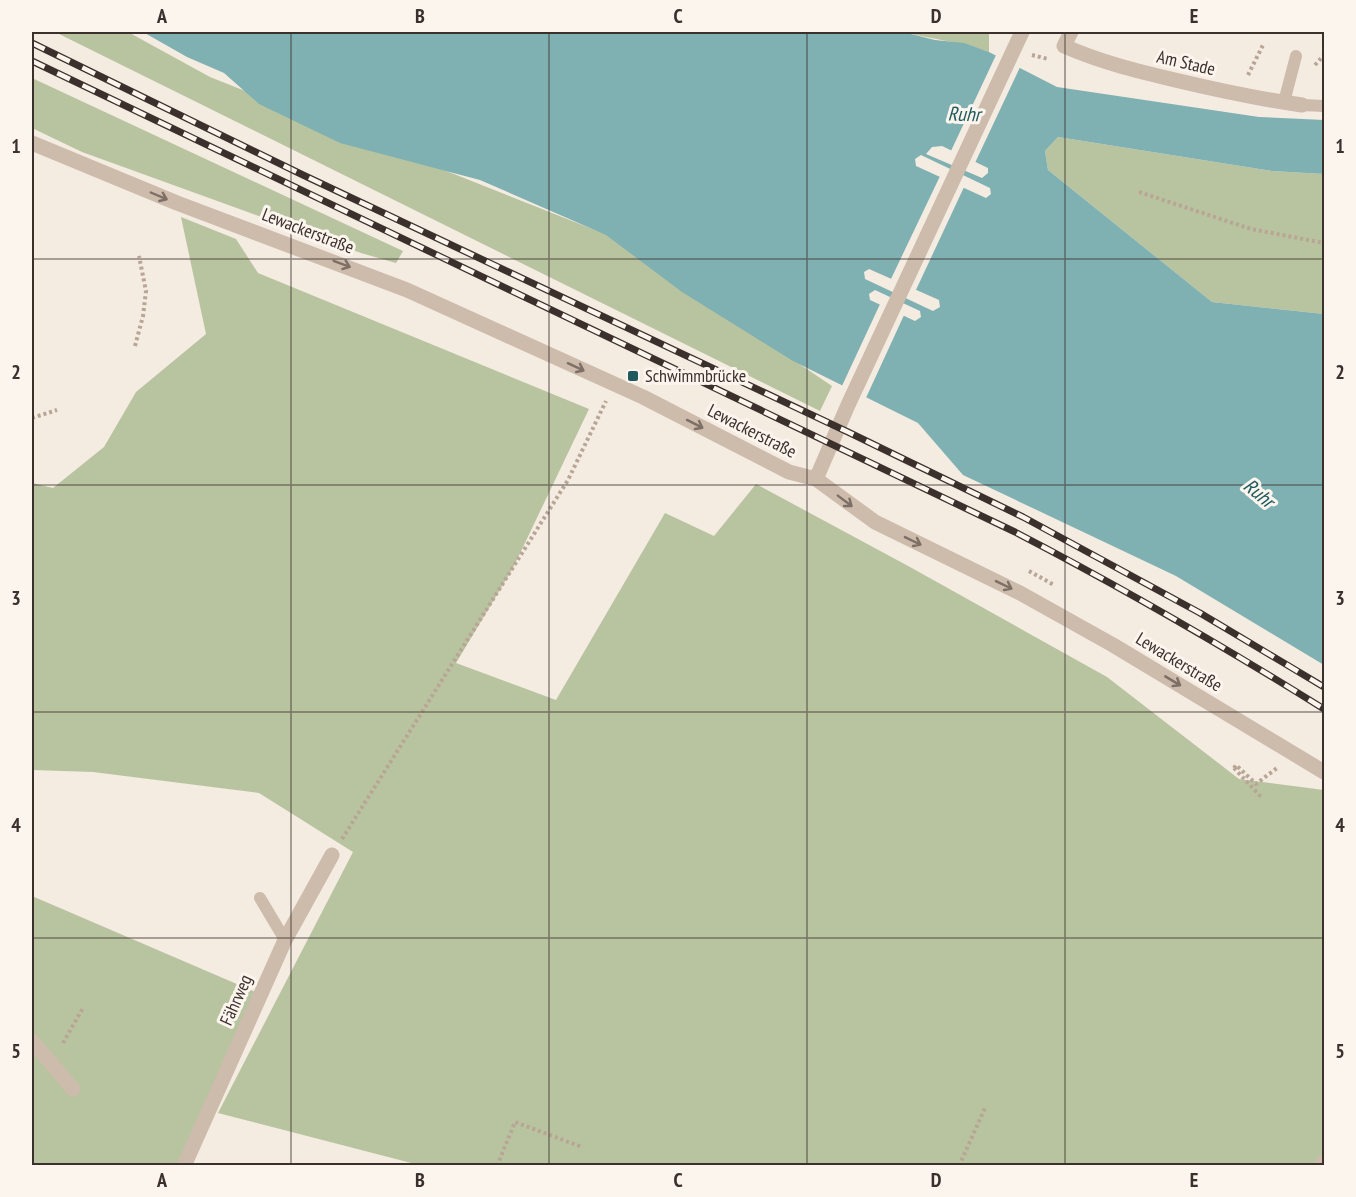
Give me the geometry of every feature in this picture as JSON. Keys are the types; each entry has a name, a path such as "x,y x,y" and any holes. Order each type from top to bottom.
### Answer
{"street":[{"path":"816,479 848,405 1022,32"},
{"name":"Am Stade","path":"1071,32 1065,46 1090,58 1238,95 1302,105"},
{"name":"Lewackerstraße","path":"32,143 177,203 407,290 614,384 789,472 816,479 875,522 1020,593 1113,645 1324,772"},
{"name":"Fährweg","path":"184,1166 285,940 332,855"},
{"path":"32,1041 73,1089"},
{"path":"1321,1166 1324,1162"}],"lane":[{"path":"1284,102 1296,57"},
{"path":"1302,105 1324,106"},
{"path":"260,898 285,940"}],"path":[{"path":"1238,95 1263,45"},
{"path":"1139,192 1251,229 1324,243"},
{"path":"135,346 143,316 146,291 139,256"},
{"path":"332,855 568,480 614,384"},
{"path":"32,418 57,410"},
{"path":"1260,780 1256,784 1236,765 1234,768 1262,798"},
{"path":"51,1063 83,1008"},
{"path":"959,1166 985,1108"},
{"path":"497,1166 515,1122 582,1147"}],"green space":[{"path":"55,32 128,32 210,77 610,236 832,386 820,411"},
{"path":"903,32 989,32 989,52 957,43"},
{"path":"32,78 403,251 396,263 361,253 82,152 32,128"},
{"path":"1058,137 1272,171 1324,174 1324,314 1212,302 1048,170 1045,151"},
{"path":"181,217 236,239 258,273 589,409 513,568 456,663 556,700 665,513 714,536 756,484 1107,677 1239,779 1324,790 1324,1165 419,1165 218,1113 353,852 259,793 93,772 32,770 32,483 53,488 104,447 136,392 206,334"},
{"path":"32,896 260,994 187,1165 32,1165"}],"water":[{"name":"Ruhr","path":"143,32 903,32 935,40 964,43 989,52 1057,87 1259,117 1324,120 1324,174 1272,171 1058,137 1045,151 1048,170 1212,302 1324,314 1324,665 1176,576 963,475 918,423 793,361 682,292 606,235 480,180 340,143 259,104 224,73 187,57","holes":["942,146 988,168 988,173 982,178 926,154 932,147","921,155 990,188 991,194 986,198 916,166 915,159","869,269 939,300 940,307 933,311 865,279 864,272","875,290 920,311 921,317 915,321 870,300 869,294"]}],"pier":[{"path":"997,53 1021,65 974,165 950,153"},
{"path":"941,174 965,185 915,292 890,281"},
{"path":"881,302 905,313 865,400 841,388"}],"railway":[{"path":"32,43 303,175 1023,517 1200,613 1324,687"},
{"path":"32,61 1015,532 1094,574 1248,662 1324,709"}],"place":[{"name":"Schwimmbrücke","path":"633,376"}]}
